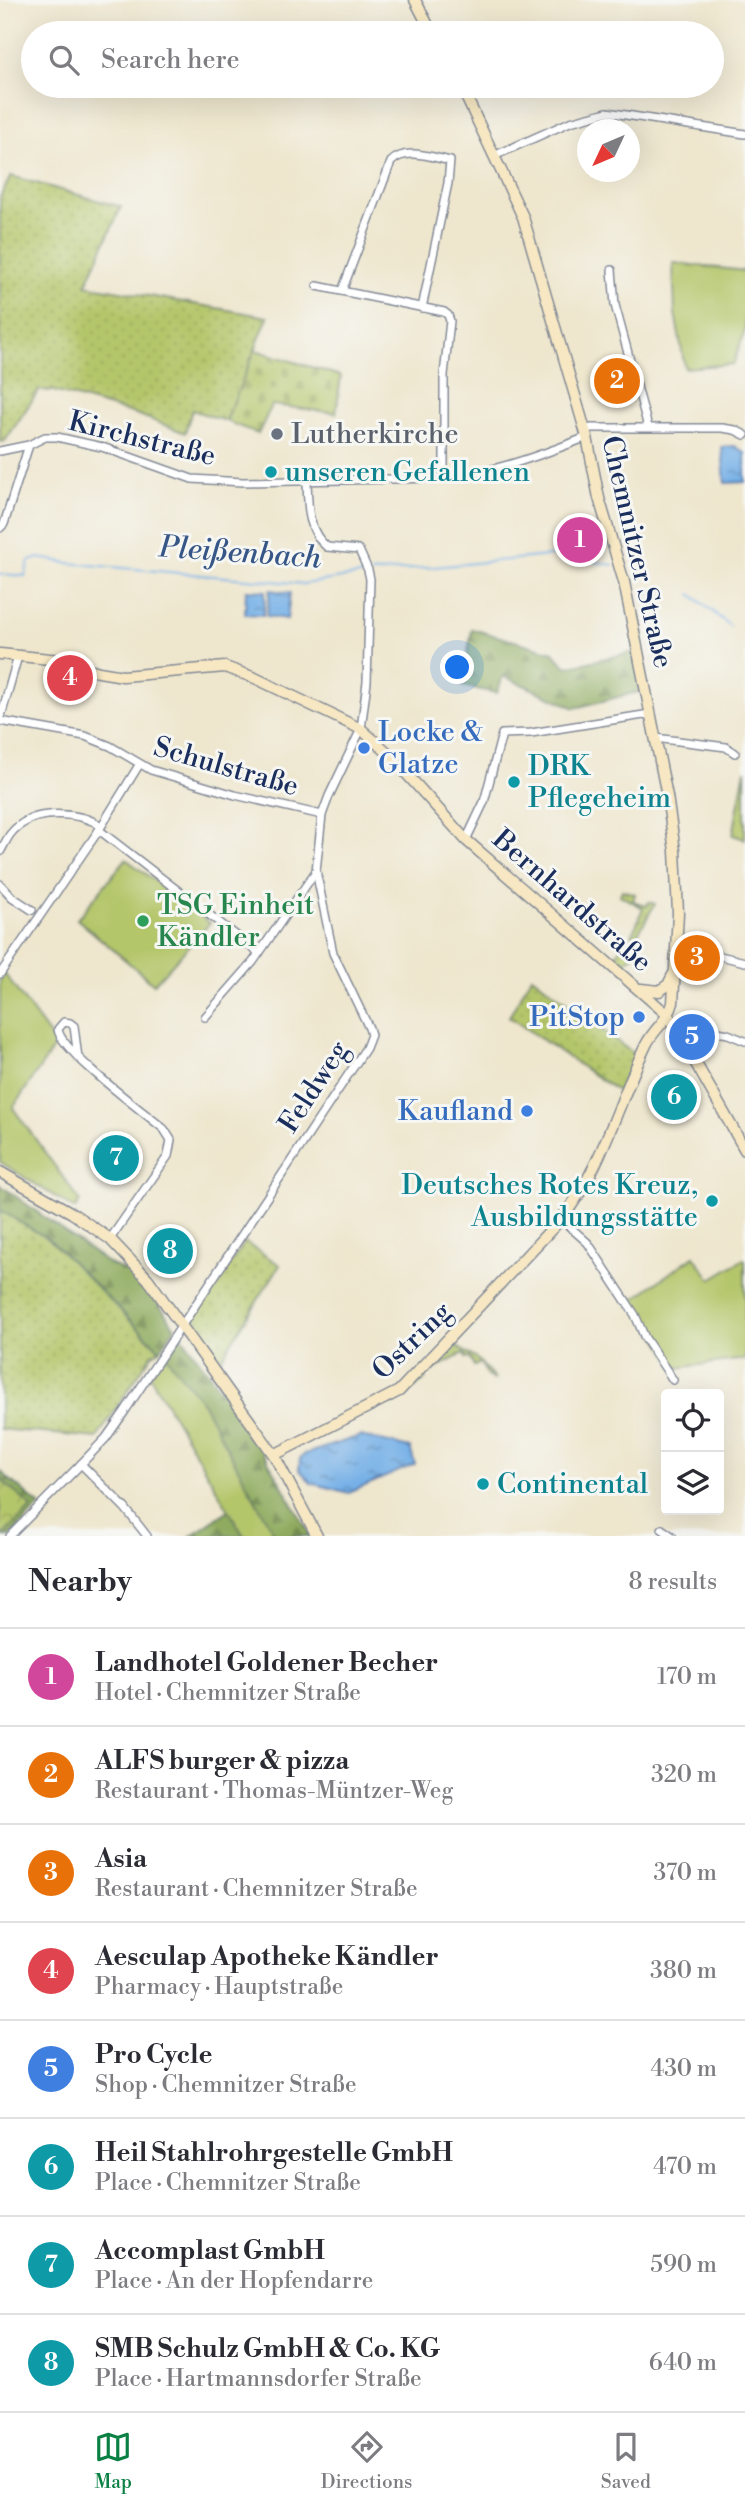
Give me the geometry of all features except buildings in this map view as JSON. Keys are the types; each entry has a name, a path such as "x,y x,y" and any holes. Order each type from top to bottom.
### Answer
{"main road":[{"path":"415,0 426,21"},
{"name":"Chemnitzer Straße","path":"467,98 496,155 523,218 586,433 599,498 624,582 667,796 675,850 677,945 673,1003 668,1016"},
{"path":"0,654 60,660 99,673 116,675 147,675 225,667 255,678 361,729 387,752 466,840"},
{"name":"Bernhardstraße","path":"466,840 668,1016"},
{"path":"640,989 659,991 668,985 675,973"},
{"path":"668,1016 745,1150"},
{"name":"Ostring","path":"274,1455 400,1391 561,1219 584,1188 647,1042 668,1016"},
{"path":"0,1172 72,1213 110,1239 148,1279 274,1455 317,1536"}],"street":[{"path":"496,155 570,122 607,112 745,134"},
{"path":"342,291 391,162 397,155 405,154 450,161 448,183 422,308"},
{"path":"612,270 615,305 648,427"},
{"path":"317,286 448,315 450,321 444,375 444,478"},
{"name":"Kirchstraße","path":"0,451 29,445 45,437 79,441 192,479 243,482 307,481 444,478 520,461 553,450 591,428 722,428 745,435"},
{"path":"0,528 4,524 29,445"},
{"name":"Feldweg","path":"181,1326 366,1048 371,1035 366,1019 333,953 316,871 322,815 361,729 367,682 370,579 359,550 327,547 317,537 309,520 307,481"},
{"name":"Schulstraße","path":"18,656 0,721 85,736 110,746 139,765 235,795 322,815"},
{"name":"Bernhardstraße","path":"466,840 484,802 502,734 531,733 650,714"},
{"path":"655,738 726,747 735,752"},
{"path":"0,974 100,828 139,765"},
{"path":"0,852 10,834 20,824 40,816 93,820 259,953"},
{"path":"205,1017 259,953 316,871"},
{"path":"0,884 12,897 32,910"},
{"path":"677,945 698,950"},
{"path":"708,953 745,962"},
{"path":"78,1058 74,1028 71,1023 64,1022 58,1027 58,1034 78,1058 164,1129 171,1140 168,1156 110,1239"},
{"path":"698,1028 728,1034 745,1041"},
{"path":"561,1219 576,1231 596,1254 673,1380"},
{"path":"10,1536 106,1438 181,1326"},
{"path":"81,1464 125,1508 147,1536"},
{"path":"662,1529 672,1536"}],"green space":[{"path":"11,176 121,207 86,285 268,317 226,421 192,410 185,433 139,415 54,391 39,390 5,441 0,442 0,197"},
{"path":"673,263 745,271 745,331 733,364 685,368 675,313"},
{"path":"255,350 341,376 336,413 272,405 258,434 226,421"},
{"path":"472,629 553,652 566,667 638,651 646,690 575,708 503,676 497,693 462,686"},
{"path":"745,770 745,839 733,835"},
{"name":"TSG Einheit Kändler","path":"126,859 210,923 154,984 77,919"},
{"path":"622,890 635,894 633,901 647,906 649,902 655,904 637,935 636,944 631,944 631,952 635,954 623,964 615,957 625,940 630,941 643,908 620,895"},
{"path":"4,973 56,1044 13,1108 80,1201 75,1209 0,1162 0,979"},
{"path":"532,976 635,1055 621,1090 616,1090 509,1017"},
{"path":"0,1185 109,1264 141,1277 175,1328 160,1350 50,1240 0,1210"},
{"path":"0,1210 50,1240 160,1350 152,1354 97,1438 0,1429"},
{"path":"245,1242 280,1265 217,1365 192,1327 192,1321"},
{"path":"694,1256 711,1279 744,1259 745,1359 677,1368 632,1300"},
{"path":"181,1335 251,1432 311,1536 275,1536 203,1404 165,1355"},
{"path":"456,1346 481,1363 474,1366 464,1353 423,1375 425,1380 392,1404 391,1402 448,1348"},
{"path":"165,1355 203,1404 275,1536 244,1536 150,1376"},
{"path":"481,1364 495,1379 488,1377"},
{"path":"0,1471 40,1506 10,1536 0,1536"},
{"path":"0,1479 32,1507 2,1536 0,1536"},
{"path":"229,1510 244,1536 191,1536"}],"water":[{"path":"735,446 745,453 745,482 725,483 722,447"},
{"path":"246,590 265,591 264,615 245,614"},
{"path":"270,590 290,593 287,619 267,616"},
{"path":"360,1436 410,1448 415,1464 349,1493 311,1483 299,1469 300,1459 305,1454"}],"waterway":[{"name":"Pleißenbach","path":"372,573 558,555 613,565"},
{"name":"Pleißenbach","path":"0,574 25,576 29,561 39,558 68,563 304,584 366,574"},
{"name":"Pleißenbach","path":"691,594 730,626"}],"place":[{"name":"ALFS burger & pizza","path":"617,381"},
{"name":"Lutherkirche","path":"277,434"},
{"name":"unseren Gefallenen","path":"271,472"},
{"name":"Landhotel Goldener Becher","path":"580,540"},
{"name":"Aesculap Apotheke Kändler","path":"70,678"},
{"name":"Locke & Glatze","path":"364,748"},
{"name":"DRK Pflegeheim","path":"514,782"},
{"name":"TSG Einheit Kändler","path":"143,921"},
{"name":"Asia","path":"697,958"},
{"name":"PitStop","path":"639,1017"},
{"name":"Pro Cycle","path":"692,1037"},
{"name":"Heil Stahlrohrgestelle GmbH","path":"674,1097"},
{"name":"Kaufland","path":"527,1111"},
{"name":"Accomplast GmbH","path":"116,1158"},
{"name":"Deutsches Rotes Kreuz, Ausbildungsstätte","path":"712,1201"},
{"name":"SMB Schulz GmbH & Co. KG","path":"170,1251"},
{"name":"Continental","path":"483,1484"}]}
